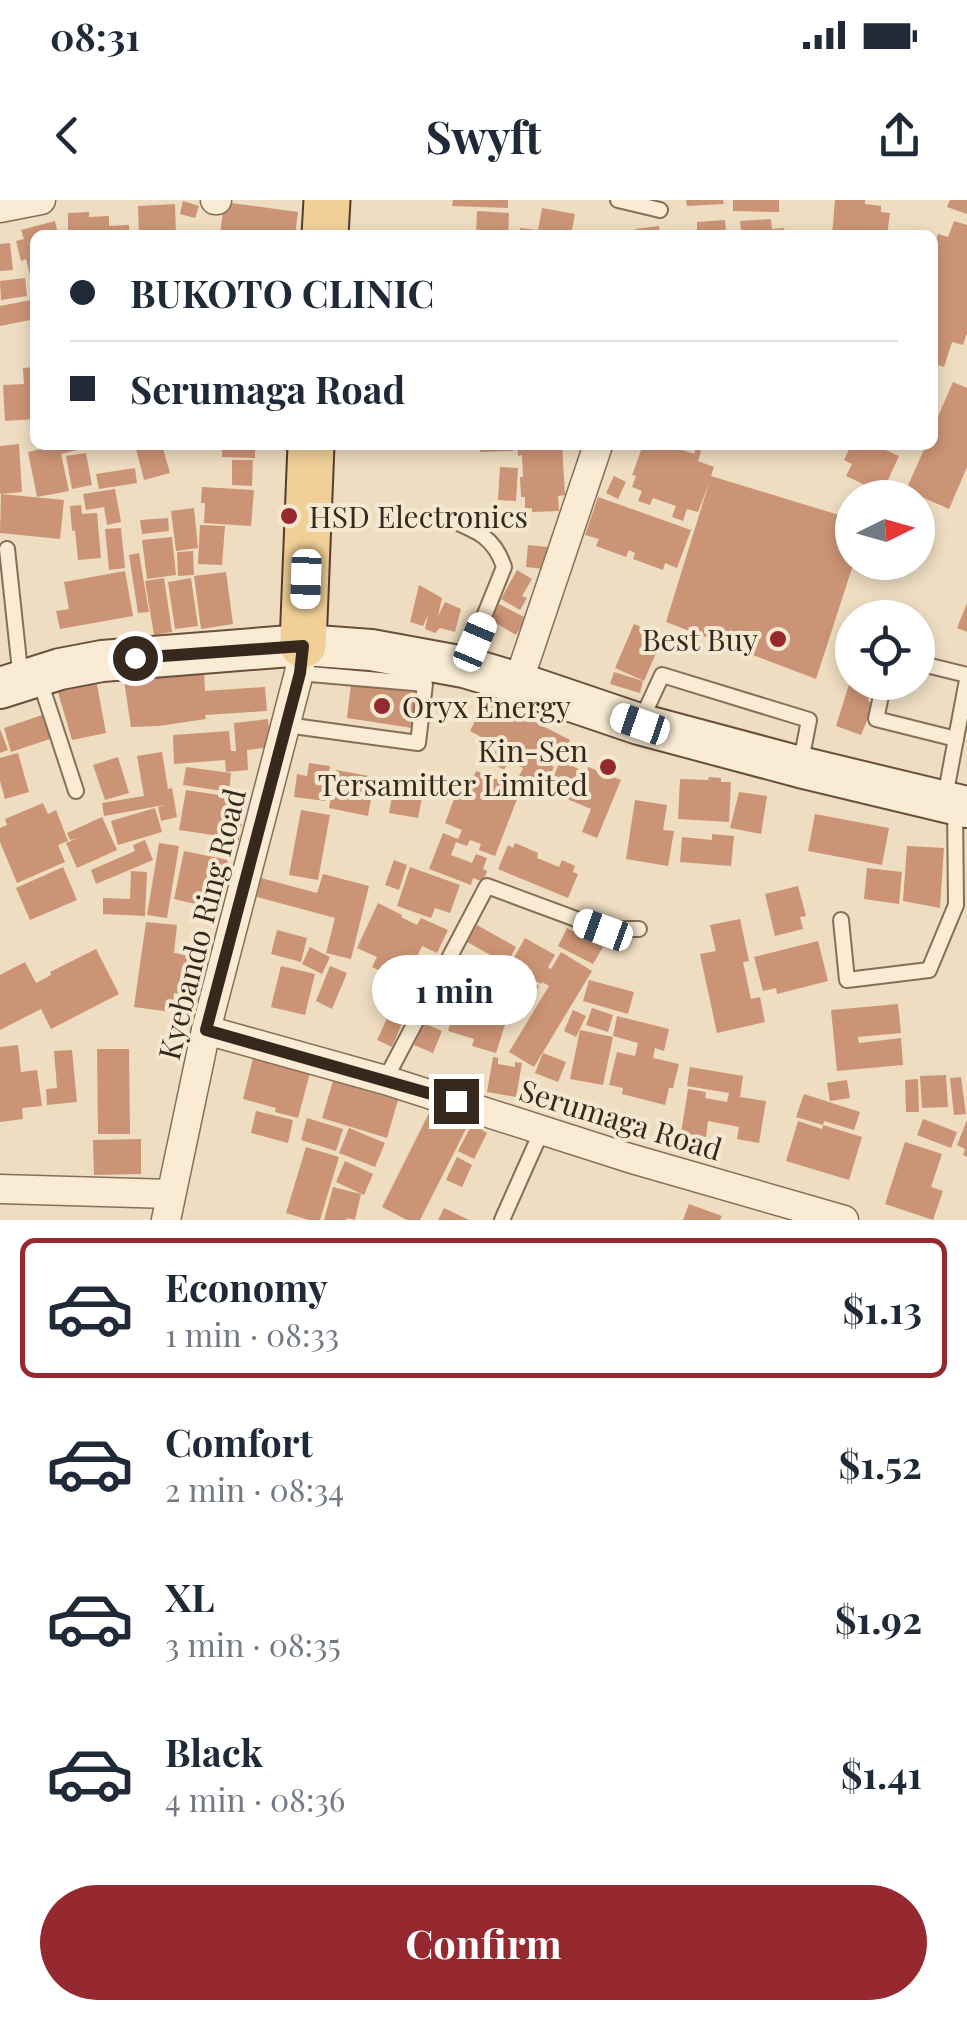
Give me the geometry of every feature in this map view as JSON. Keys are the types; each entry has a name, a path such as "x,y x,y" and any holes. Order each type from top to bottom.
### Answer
{"main road":[{"path":"325,230 328,200"},
{"path":"301,659 311,450"},
{"path":"20,681 102,661 301,659 371,650 464,667 518,682 640,724 800,767 958,818"}],"street":[{"path":"0,208 41,200"},
{"path":"518,682 596,450"},
{"name":"Kyebando Ring Road","path":"168,1207 206,1030 301,659"},
{"name":"Serumaga Road","path":"206,1030 385,1080 629,1158 844,1220"},
{"path":"0,1189 168,1207"}],"lane":[{"path":"618,200 660,210"},
{"path":"448,519 479,532 498,551 504,567 464,667"},
{"path":"8,549 20,681 76,792"},
{"path":"286,726 418,743 425,684 301,659"},
{"path":"841,920 847,980 928,970 956,905 956,739 967,677 935,668"},
{"path":"640,724 662,675 809,720 800,767"},
{"path":"880,700 876,719 956,739"},
{"path":"385,1080 488,886 603,930 639,930"},
{"path":"502,1220 542,1130"}],"building":[{"path":"453,200 508,200 508,208 452,206"},
{"path":"686,200 723,200 724,204 687,206"},
{"path":"733,200 779,200 779,212 733,211"},
{"path":"835,200 865,200 865,204 881,206 881,212 890,213 888,230 832,230"},
{"path":"950,200 967,200 967,214 947,207"},
{"path":"183,201 199,206 195,218 180,214"},
{"path":"224,202 298,212 296,230 221,230"},
{"path":"175,204 176,230 139,230 138,206"},
{"path":"542,208 575,214 572,230 538,230"},
{"path":"477,211 509,213 508,230 476,230"},
{"path":"68,213 109,216 109,226 129,225 129,230 68,230"},
{"path":"771,219 772,229 784,230 741,230 740,221"},
{"path":"725,220 726,230 697,230 697,222"},
{"path":"55,221 57,230 30,230 30,275 16,241 24,239 21,230"},
{"path":"954,221 967,225 967,333 963,345 952,342 944,367 938,365 938,234 948,237"},
{"path":"10,243 13,270 0,271 0,244"},
{"path":"25,278 27,296 1,300 0,281"},
{"path":"30,300 30,320 0,326 0,306"},
{"path":"30,367 30,419 5,421 3,385 24,384 23,368"},
{"path":"953,382 967,388 967,467 949,509 935,503 935,480 910,480 924,450 938,450 938,416"},
{"path":"19,444 22,492 0,494 0,446"},
{"path":"77,450 61,454 69,491 37,497 28,452"},
{"path":"136,450 163,450 170,473 144,480"},
{"path":"222,450 255,450 255,458 222,457"},
{"path":"517,450 562,450 565,495 558,496 559,511 525,509 525,497 521,497 522,455 518,456"},
{"path":"641,450 682,450 694,454 698,450 698,461 714,467 711,476 835,514 835,580 848,580 842,600 835,600 835,620 816,679 666,622 709,483 698,512 687,509 683,521 672,517 676,506 653,498 650,505 638,501 642,491 632,487 636,476 632,475"},
{"path":"849,450 886,450 899,456 888,480 854,480 846,476 852,464 844,460"},
{"path":"86,453 92,485 72,489 66,456"},
{"path":"232,460 253,460 252,486 232,485"},
{"path":"500,467 518,468 516,501 498,500"},
{"path":"135,468 137,483 99,489 96,474"},
{"path":"614,476 626,482 618,499 606,493"},
{"path":"202,487 254,490 251,526 204,523"},
{"path":"115,489 121,522 107,525 104,507 86,510 83,494"},
{"path":"1,494 64,500 60,539 0,533"},
{"path":"598,497 691,530 677,568 665,563 663,570 633,559 635,553 629,550 626,557 596,546 599,539 585,535"},
{"path":"81,505 82,514 97,513 101,558 78,560 70,506"},
{"path":"194,508 198,548 176,551 171,511"},
{"path":"168,518 169,531 142,534 140,520"},
{"path":"200,525 225,526 222,565 198,564"},
{"path":"121,528 125,568 109,570 105,529"},
{"path":"172,537 176,575 147,579 142,540"},
{"path":"528,545 548,547 545,569 526,567"},
{"path":"193,551 194,575 178,576 177,552"},
{"path":"139,553 149,612 138,613 129,555"},
{"path":"517,570 532,579 522,596 527,598 520,610 501,599"},
{"path":"125,571 133,616 60,629 56,611 69,609 64,582"},
{"path":"226,572 233,624 201,629 194,576"},
{"path":"164,578 172,632 154,635 145,581"},
{"path":"191,578 198,626 175,629 168,582"},
{"path":"419,585 442,598 438,616 445,602 461,609 455,632 425,629 428,615 423,626 410,622"},
{"path":"967,603 967,632 957,628"},
{"path":"499,604 526,618 516,635 491,620"},
{"path":"634,624 663,637 644,681 615,668"},
{"path":"204,671 205,691 265,687 267,711 205,715 206,719 131,727 123,674"},
{"path":"614,672 643,681 640,693 610,684"},
{"path":"95,674 106,733 72,740 55,682"},
{"name":"Oryx Energy","path":"351,684 418,693 412,728 347,718"},
{"path":"487,697 570,740 561,757 551,752 546,763 554,767 545,784 534,778 529,788 516,782 523,768 509,761 504,770 490,762 498,746 470,731"},
{"path":"844,700 868,700 874,704 861,735 836,726"},
{"path":"45,714 53,738 11,752 4,728"},
{"path":"268,719 271,747 247,750 248,770 226,772 225,760 174,764 173,735 229,731 231,751 236,751 234,723"},
{"path":"0,729 8,750 0,753"},
{"path":"162,752 177,817 161,821 158,807 164,805 104,816 102,803 144,796 137,756"},
{"path":"18,753 29,792 5,799 0,758"},
{"path":"118,757 129,793 105,800 93,765"},
{"path":"560,761 621,780 597,838 582,832 591,809 548,791"},
{"path":"309,763 330,766 325,801 294,797 297,774 307,776"},
{"path":"186,767 231,773 229,792 183,785"},
{"path":"336,770 375,777 368,816 329,808"},
{"path":"476,771 521,789 495,856 479,850 481,844 470,840 467,846 456,842 451,855 472,863 476,854 487,858 483,882 473,878 471,885 429,869 443,833 458,839 462,830 445,823 457,791 466,795"},
{"path":"709,777 731,782 729,822 678,819 680,779"},
{"path":"394,786 423,792 418,818 389,813"},
{"path":"186,790 246,799 238,845 218,842 219,836 179,830"},
{"path":"739,792 767,796 761,834 730,828"},
{"path":"635,800 667,805 663,830 674,831 668,866 626,859"},
{"path":"43,803 48,814 56,810 68,841 58,845 65,862 17,883 0,842 0,828 7,825 5,819"},
{"path":"155,808 162,832 118,845 111,821"},
{"path":"301,810 330,815 318,880 289,875"},
{"path":"815,814 889,828 882,865 808,851"},
{"path":"102,817 117,850 77,868 66,843 78,838 70,840 67,833"},
{"path":"712,834 734,836 731,866 680,862 682,837 712,840"},
{"path":"145,840 153,860 96,884 91,870 135,851 133,845"},
{"path":"159,843 179,846 167,918 147,915"},
{"path":"515,843 559,867 562,860 575,866 573,872 578,874 568,898 498,869 508,845 513,848"},
{"path":"907,846 944,848 940,908 903,901"},
{"path":"184,851 228,860 217,909 174,899"},
{"path":"394,860 407,865 399,890 385,885"},
{"path":"63,867 77,900 30,920 16,888"},
{"path":"410,867 460,885 450,913 435,908 431,918 397,906"},
{"path":"867,868 902,872 899,904 864,899"},
{"path":"131,871 147,872 145,916 103,914 103,898 130,899"},
{"path":"323,874 369,886 351,959 326,953 335,918 257,897 261,878 317,893"},
{"path":"798,886 806,916 800,917 803,929 775,936 765,894"},
{"path":"378,903 417,925 421,918 448,930 437,953 422,946 405,982 372,967 377,957 357,948"},
{"path":"740,919 749,961 743,962 751,999 760,997 765,1022 717,1033 700,954 716,951 710,925"},
{"path":"146,922 177,925 174,953 199,956 195,996 174,993 172,1012 134,1007"},
{"path":"477,925 516,947 507,964 467,942"},
{"path":"567,928 603,947 593,964 558,946"},
{"path":"277,930 307,938 301,962 271,954"},
{"path":"525,938 555,955 548,967 551,969 561,952 592,971 534,1067 509,1052 549,986 509,966"},
{"path":"818,941 828,981 777,994 776,988 763,991 754,957"},
{"path":"310,947 330,957 322,974 302,964"},
{"path":"96,949 119,994 51,1029 41,1009 0,1030 0,975 25,962 36,983"},
{"path":"281,966 315,974 305,1015 271,1007"},
{"path":"330,966 347,973 332,1009 316,1001"},
{"path":"500,966 539,986 526,1013 512,1006 514,1002 487,993"},
{"path":"449,977 461,983 439,1026 427,1020"},
{"path":"589,980 634,992 628,1014 583,1001"},
{"path":"457,1000 508,1015 496,1053 472,1046 474,1039 448,1031"},
{"path":"898,1004 901,1033 858,1037 859,1043 901,1038 903,1065 837,1071 831,1010"},
{"path":"592,1008 613,1015 608,1032 586,1025"},
{"path":"391,1010 405,1016 392,1047 377,1040"},
{"path":"573,1010 586,1016 576,1037 564,1031"},
{"path":"617,1016 669,1029 664,1051 655,1048 653,1058 679,1064 665,1105 622,1094 623,1088 609,1085 617,1052 635,1056 638,1043 613,1036"},
{"path":"424,1023 442,1031 433,1053 414,1045"},
{"path":"580,1030 613,1037 603,1085 570,1079"},
{"path":"18,1045 21,1072 37,1070 42,1106 22,1108 23,1119 0,1122 0,1047"},
{"path":"97,1049 129,1049 130,1134 98,1134"},
{"path":"72,1050 77,1102 47,1105 46,1089 57,1088 54,1051"},
{"path":"543,1053 566,1062 558,1082 535,1073"},
{"path":"254,1054 311,1069 298,1118 243,1099"},
{"path":"493,1057 498,1058 498,1064 515,1067 515,1062 522,1063 516,1097 487,1092"},
{"path":"690,1067 743,1076 740,1097 766,1101 759,1143 737,1139 739,1127 708,1121 706,1137 681,1133 688,1089 706,1092 705,1098 727,1102 729,1093 687,1086"},
{"path":"946,1075 948,1107 922,1108 920,1076"},
{"path":"961,1077 966,1114 954,1115 950,1078"},
{"path":"918,1079 919,1112 906,1112 905,1080"},
{"path":"847,1080 850,1098 830,1101 827,1083"},
{"path":"333,1081 398,1100 387,1138 322,1118"},
{"path":"804,1094 860,1112 854,1130 796,1117"},
{"path":"435,1101 471,1119 420,1220 407,1220 382,1207"},
{"path":"256,1111 293,1120 288,1143 251,1133"},
{"path":"307,1118 343,1129 336,1151 301,1140"},
{"path":"923,1119 957,1132 951,1148 917,1135"},
{"path":"967,1120 967,1157 963,1155 965,1149 957,1145"},
{"path":"798,1121 862,1137 849,1180 786,1161"},
{"path":"472,1124 487,1133 474,1159 458,1151"},
{"path":"349,1128 385,1143 375,1167 339,1153"},
{"path":"141,1139 141,1174 94,1175 93,1140"},
{"path":"905,1142 942,1154 931,1187 943,1191 933,1220 885,1204"},
{"path":"306,1147 339,1157 320,1220 286,1213"},
{"path":"457,1157 472,1165 462,1187 446,1180"},
{"path":"345,1161 373,1174 364,1195 336,1182"},
{"path":"333,1187 361,1194 355,1220 324,1220"},
{"path":"689,1204 722,1216 720,1220 683,1220"},
{"path":"444,1208 469,1220 438,1220"}],"place":[{"name":"HSD Electronics","path":"289,516"},
{"name":"Best Buy","path":"778,639"},
{"name":"Oryx Energy","path":"382,706"},
{"name":"Kin-Sen Tersamitter Limited","path":"608,767"}],"route":[{"path":"135,658 303,646 300,673 206,1030 456,1101"}]}
